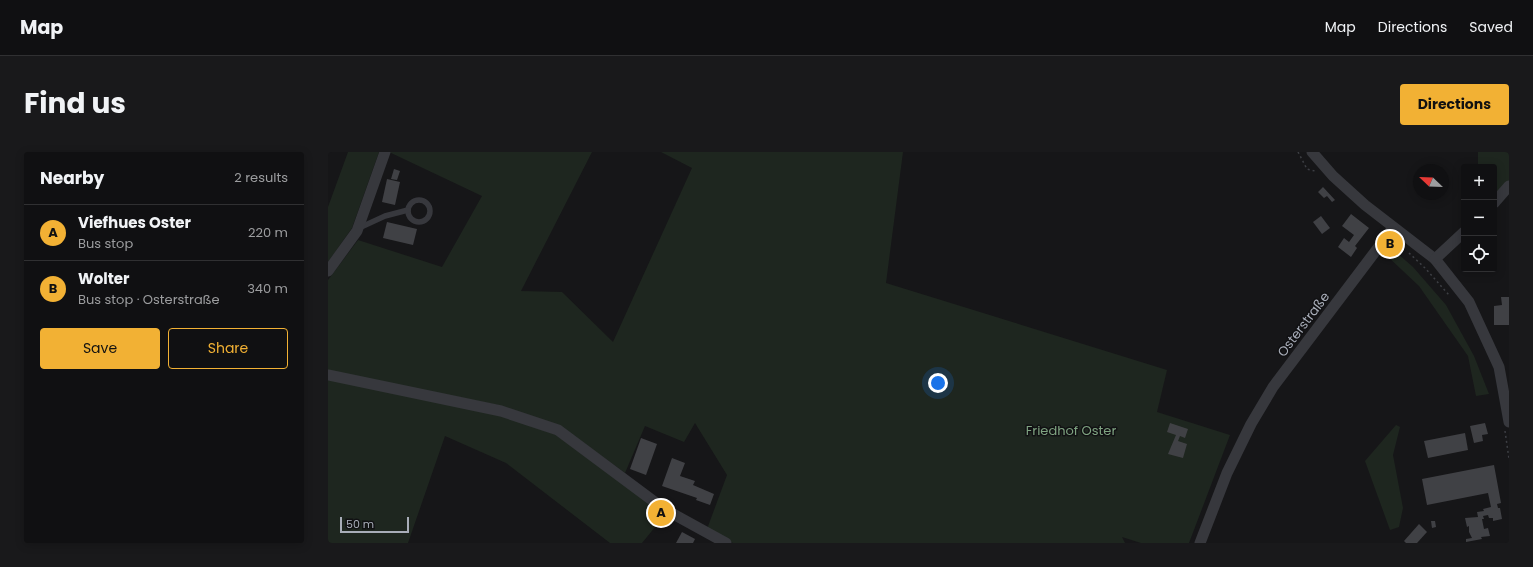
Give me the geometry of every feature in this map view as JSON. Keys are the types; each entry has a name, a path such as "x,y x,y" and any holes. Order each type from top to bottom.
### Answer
{"street":[{"path":"328,272 359,228 384,152"},
{"path":"1312,152 1333,176 1393,228 1434,259 1469,302 1499,367 1507,426"},
{"path":"1497,200 1509,186"},
{"name":"Osterstraße","path":"1200,543 1227,473 1251,424 1273,387 1393,228"},
{"path":"1434,259 1461,235"},
{"path":"328,375 501,410 558,430 664,509 726,543"}],"lane":[{"path":"422,200 428,204 430,212 428,218 418,223 411,220 408,210 409,206 414,201 422,200"},
{"path":"359,228 385,216 408,210"}],"path":[{"path":"1298,152 1307,169 1321,173"},
{"path":"1409,253 1451,296"},
{"path":"1507,426 1509,459"}],"green space":[{"path":"348,152 379,152 352,228 328,262 328,207"},
{"name":"Friedhof Oster","path":"389,152 592,152 521,291 562,292 613,342 692,168 661,152 903,152 886,283 1167,370 1157,412 1230,435 1189,543 1141,543 1122,537 1125,543 733,543 707,529 727,475 695,423 684,442 645,426 625,473 562,427 498,405 328,371 328,280 358,240 442,267 482,196"},
{"path":"1478,152 1509,152 1509,182 1497,195 1497,164 1478,164"},
{"path":"1390,247 1413,267 1446,305 1474,356 1489,394 1476,396 1468,356 1419,286 1385,254"},
{"path":"328,379 501,415 556,435 665,515 642,543 610,543 506,463 445,436 408,543 328,543"},
{"path":"1396,425 1400,427 1393,455 1403,508 1399,527 1390,530 1365,461"}],"building":[{"path":"394,169 400,171 397,180 391,179"},
{"path":"387,179 400,182 395,205 382,202"},
{"path":"1323,187 1335,200 1332,202 1327,196 1324,198 1318,192"},
{"path":"1351,214 1369,228 1355,246 1357,248 1351,257 1338,247 1344,238 1349,242 1354,235 1342,226"},
{"path":"1321,216 1330,228 1322,234 1313,222"},
{"path":"387,222 417,229 413,245 383,238"},
{"path":"1501,297 1509,297 1509,325 1494,325 1494,306 1502,305"},
{"path":"1170,423 1188,429 1185,438 1180,436 1178,441 1187,444 1183,458 1168,454 1176,435 1167,432"},
{"path":"1485,423 1488,434 1482,435 1483,441 1474,443 1470,426"},
{"path":"1465,433 1468,450 1428,458 1424,441"},
{"path":"641,438 657,444 646,475 630,469"},
{"path":"672,458 685,463 680,476 695,481 693,485 714,494 710,505 696,500 697,498 662,486"},
{"path":"1494,465 1501,503 1497,504 1498,508 1500,508 1502,519 1493,521 1493,518 1489,518 1488,515 1483,516 1484,519 1482,519 1484,529 1488,528 1490,536 1481,537 1482,539 1466,542 1466,539 1472,538 1465,518 1478,517 1477,512 1484,511 1483,509 1491,507 1488,493 1427,505 1422,479"},
{"path":"1431,521 1435,521 1436,527 1432,528"},
{"path":"1419,524 1427,532 1417,543 1406,543 1404,541"},
{"path":"682,532 695,539 693,543 676,543"}],"place":[{"name":"Wolter","path":"1390,244"},
{"name":"Viefhues Oster","path":"661,513"}]}
